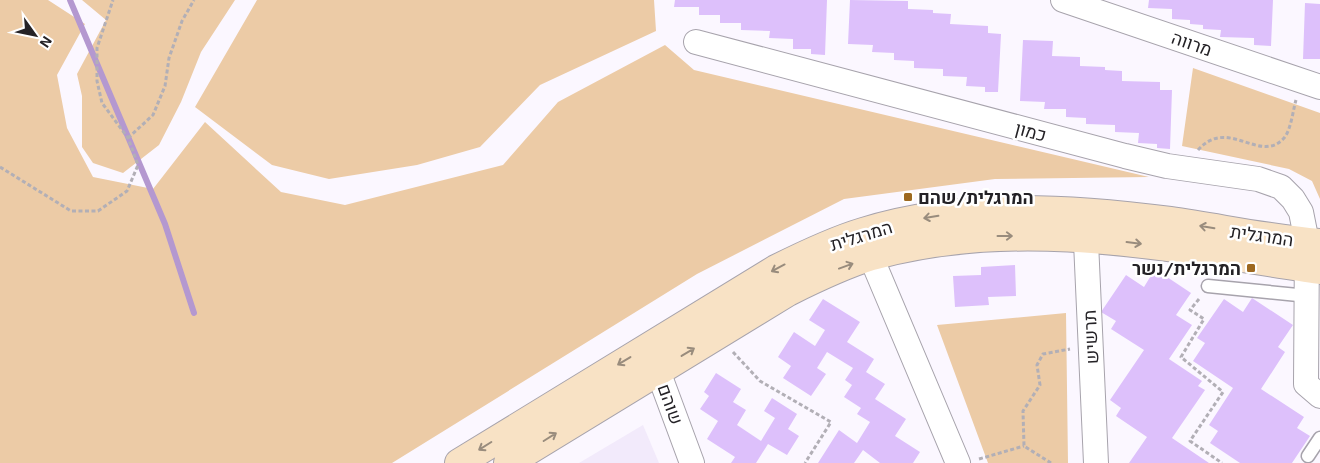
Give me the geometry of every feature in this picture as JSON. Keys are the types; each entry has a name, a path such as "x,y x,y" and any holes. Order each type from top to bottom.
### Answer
{"street":[{"name":"מרווה","path":"1063,0 1311,84"},
{"name":"כמון","path":"696,42 1125,156 1182,168 1258,179 1281,187 1294,199 1314,242 1314,270 1308,296 1306,384 1320,396"},
{"name":"המרגלית","path":"508,463 776,269 818,248 995,236 1085,224 1314,242"},
{"name":"המרגלית","path":"1085,224 1314,270"},
{"name":"תרשיש","path":"1085,224 1096,463"},
{"name":"המרגלית","path":"459,463 653,358 717,335 788,292 828,272 867,244"},
{"path":"867,244 965,462"},
{"name":"שוהם","path":"653,358 692,463"}],"lane":[{"path":"1208,286 1308,296"},
{"path":"1308,456 1320,438"}],"path":[{"path":"0,167 70,211 98,211 127,191 138,164 128,138 102,103 97,81 97,48 113,0"},
{"path":"128,138 153,115 165,86 169,58 182,21 194,0"},
{"path":"1182,168 1208,139 1224,136 1251,144 1271,146 1285,137 1311,84"},
{"path":"1208,286 1190,310 1204,319 1181,357 1224,392 1190,441 1222,463"},
{"path":"717,335 760,381 831,422 805,463"},
{"path":"1024,446 1023,411 1040,385 1037,365 1043,354 1090,346"},
{"path":"965,462 1024,446 1051,463"}],"shaded area":[{"path":"0,0 48,0 85,24 57,75 67,128 93,177 153,189 205,122 281,192 345,205 503,165 558,102 665,45 694,70 1149,177 995,179 844,199 697,274 392,463 0,463"},
{"path":"82,0 235,0 201,52 181,102 159,145 123,173 93,163 82,147 82,96 77,74 106,20"},
{"path":"257,0 654,0 656,31 540,85 480,147 417,165 329,179 272,165 195,107"},
{"path":"1193,68 1320,113 1320,199 1312,181 1289,169 1182,146"},
{"path":"1066,313 1068,463 988,463 937,325"},
{"path":"643,425 659,463 579,463"}],"building":[{"path":"675,0 827,0 825,55 811,54 811,49 793,49 793,39 769,38 770,31 741,30 741,23 720,23 720,15 699,15 699,7 674,7"},
{"path":"850,0 908,1 908,9 933,10 933,13 951,14 950,24 988,26 988,33 1001,34 998,92 985,92 985,87 966,86 967,77 943,76 943,69 914,68 914,61 894,60 894,53 872,52 873,45 848,44"},
{"path":"1149,0 1273,0 1271,46 1254,45 1254,38 1220,37 1221,30 1203,29 1203,25 1190,24 1190,20 1172,19 1172,9 1148,8"},
{"path":"1305,3 1320,4 1320,59 1303,59"},
{"path":"1023,40 1053,41 1052,56 1080,57 1080,66 1105,67 1105,70 1122,71 1122,81 1160,82 1160,90 1172,90 1170,149 1157,148 1157,144 1138,143 1139,133 1115,132 1115,125 1086,124 1086,118 1066,117 1066,109 1044,109 1045,102 1020,101"},
{"path":"1015,265 1016,296 988,297 989,305 955,307 953,276 981,275 981,267"},
{"path":"1155,269 1191,293 1176,315 1192,325 1169,359 1202,381 1198,386 1205,390 1172,438 1209,463 1129,463 1147,437 1116,416 1121,408 1110,400 1144,350 1111,329 1116,321 1101,312 1126,275 1144,287"},
{"path":"1252,298 1293,325 1278,347 1285,352 1261,389 1304,417 1297,428 1310,436 1292,463 1240,463 1210,443 1218,431 1209,425 1233,388 1193,361 1205,343 1197,338 1224,299 1243,312"},
{"path":"823,299 860,322 847,342 874,359 866,372 885,384 875,399 906,419 895,436 920,452 913,463 880,463 863,450 854,463 818,463 839,430 857,443 870,422 857,414 861,408 844,397 852,385 845,380 853,368 827,352 817,368 826,374 811,396 783,378 791,366 778,357 794,332 815,346 825,330 809,320"},
{"path":"716,373 741,389 733,402 746,410 737,425 761,441 775,418 764,411 772,398 797,414 788,429 799,436 787,455 768,444 756,463 731,463 735,457 707,439 718,421 700,409 709,396 704,392"}],"waterway":[{"path":"70,0 165,224 194,313"}],"place":[{"name":"המרגלית/שהם","path":"908,197"},
{"name":"המרגלית/נשר","path":"1251,268"}]}
